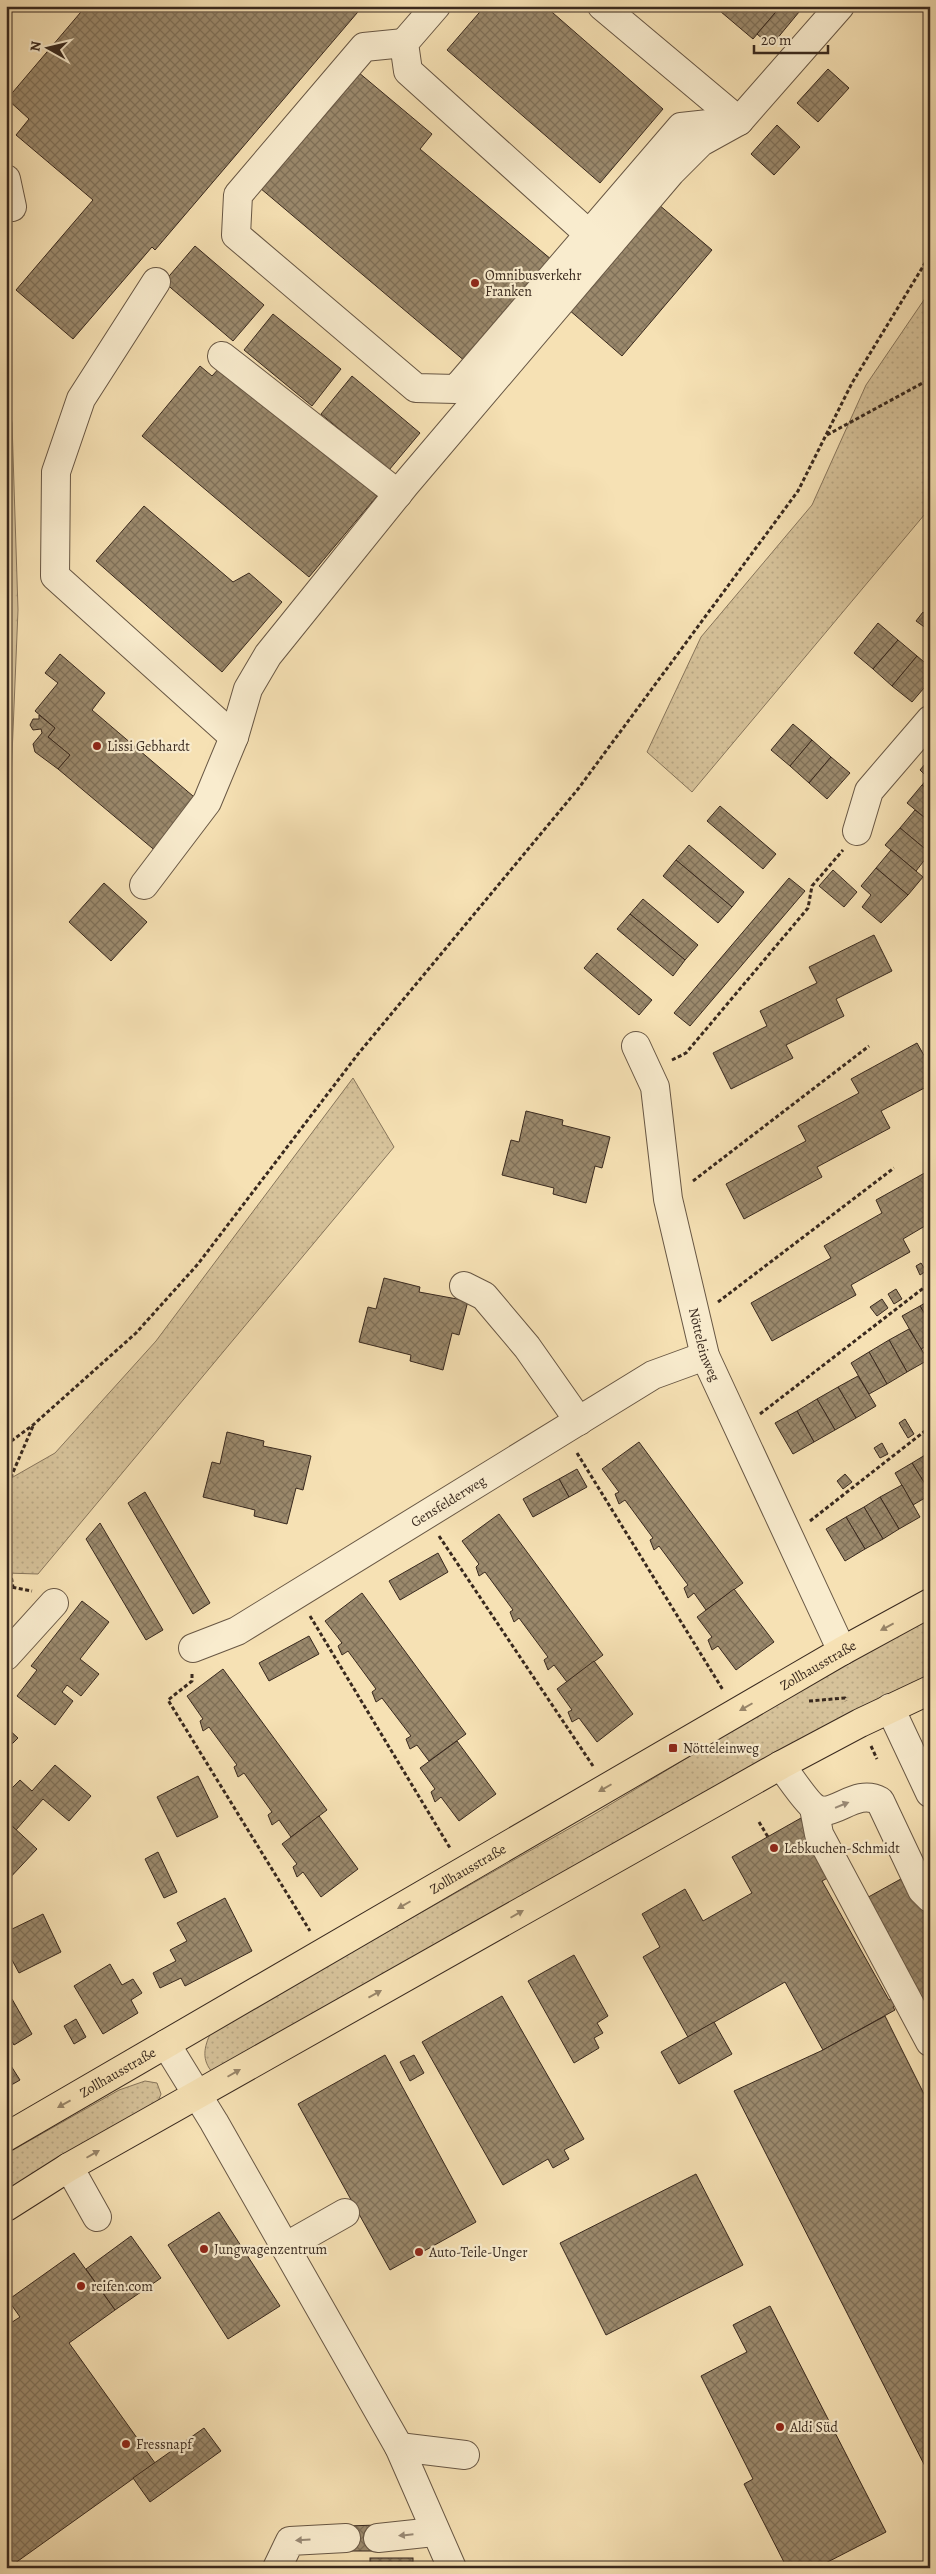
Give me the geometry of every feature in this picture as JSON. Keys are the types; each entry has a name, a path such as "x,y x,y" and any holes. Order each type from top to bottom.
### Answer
{"main road":[{"name":"Zollhausstraße","path":"6,2137 842,1651 930,1603"},
{"path":"6,2207 69,2167 197,2094 781,1766 890,1708 930,1690"}],"street":[{"path":"436,6 404,43 364,47 238,195 236,235 416,388 456,389 597,242 695,148 739,121 840,6"},
{"path":"602,6 739,121"},
{"path":"404,43 408,71 597,242"},
{"path":"6,179 12,207"},
{"path":"144,886 207,802 234,737 248,689 268,655 597,242"},
{"path":"156,282 81,399 56,472 55,576 234,737"},
{"path":"222,356 398,494"},
{"path":"857,831 869,791 930,720"},
{"name":"Nötteleinweg","path":"636,1046 655,1087 668,1199 705,1356 791,1536 842,1651"},
{"path":"464,1286 484,1296 527,1347 571,1426"},
{"name":"Gensfelderweg","path":"193,1648 237,1631 653,1375 705,1356"},
{"path":"6,1656 54,1603"},
{"path":"890,1708 930,1793"},
{"path":"781,1766 814,1808 819,1834 930,2042"},
{"path":"814,1808 825,1812 863,1796 872,1796 880,1801 922,1890 930,1898"},
{"path":"166,2044 197,2094 399,2447 434,2532 452,2568"},
{"path":"69,2167 97,2217"},
{"path":"285,2247 345,2213"},
{"path":"399,2447 465,2455"},
{"path":"378,2538 434,2532"},
{"path":"277,2568 290,2541 346,2538"}],"path":[{"path":"6,1444 33,1425 136,1333 198,1264 358,1054 578,789 798,491 852,383 930,255"},
{"path":"826,435 930,379"},
{"path":"648,1072 686,1053 808,908 812,886 857,831"},
{"path":"668,1199 869,1046"},
{"path":"696,1319 894,1168"},
{"path":"740,1430 930,1283"},
{"path":"6,1510 11,1477 33,1425"},
{"path":"571,1426 737,1712"},
{"path":"791,1536 930,1427"},
{"path":"425,1515 599,1774"},
{"path":"6,1546 13,1587"},
{"path":"297,1594 463,1871"},
{"path":"193,1648 192,1681 168,1700 324,1952"},
{"path":"759,1822 768,1837"}],"green space":[{"path":"930,291 930,508 692,792 647,752 701,637 812,505 866,385"},
{"path":"6,382 12,423 18,610 10,804 6,824"},
{"path":"353,1078 394,1147 38,1574 6,1573 6,1481 55,1453 156,1341"},
{"path":"930,1615 930,1687 213,2073 209,2068 205,2053 211,2032 593,1815 853,1657"},
{"path":"145,2081 157,2083 161,2094 155,2109 6,2199 6,2154 119,2090"}],"building":[{"path":"86,6 363,6 155,250 152,247 73,339 16,290 93,200 16,135 29,119 7,99"},
{"path":"485,6 545,6 663,109 600,183 447,50"},
{"path":"714,6 781,6 753,39"},
{"path":"781,6 804,6 771,46 757,34"},
{"path":"828,69 849,88 818,122 797,103"},
{"path":"358,72 432,134 420,149 552,260 466,362 260,188"},
{"path":"777,125 800,147 774,175 751,154"},
{"path":"658,204 712,250 622,356 568,309"},
{"path":"195,246 264,305 233,341 164,282"},
{"path":"273,314 341,369 312,406 244,350"},
{"path":"222,365 377,496 309,577 142,436 200,366 212,376"},
{"path":"352,376 420,433 389,470 321,414"},
{"path":"144,506 233,582 249,573 282,602 222,672 96,561"},
{"path":"923,612 930,618 930,631 916,621"},
{"path":"878,623 898,640 873,669 854,653"},
{"path":"898,640 917,656 892,686 873,669"},
{"name":"Lissi Gebhardt","path":"60,654 105,693 92,710 200,802 158,853 58,769 70,755 48,737 55,728 35,711 58,683 45,673"},
{"path":"917,656 930,667 930,681 912,702 892,686"},
{"path":"39,715 55,728 48,737 70,755 58,769 35,752 33,744 42,733 41,729 33,730 30,725 33,719 39,719"},
{"path":"793,724 812,740 790,766 771,750"},
{"path":"812,740 831,757 809,783 790,766"},
{"path":"831,757 850,773 827,799 809,783"},
{"path":"930,758 930,792 922,785 928,778 920,770"},
{"path":"922,785 930,792 930,822 907,803"},
{"path":"720,806 776,854 763,869 707,821"},
{"path":"915,810 930,822 930,853 900,828"},
{"path":"900,828 930,853 916,871 885,845"},
{"path":"689,845 744,892 732,907 676,860"},
{"path":"891,850 923,877 908,895 876,868"},
{"path":"676,860 732,907 718,923 663,876"},
{"path":"876,868 908,895 881,923 862,907 871,895 861,886"},
{"path":"833,870 857,892 844,907 819,886"},
{"path":"789,878 805,891 690,1026 674,1013"},
{"path":"104,883 147,922 111,961 69,922"},
{"path":"643,899 698,945 685,960 630,914"},
{"path":"630,914 685,960 673,976 617,929"},
{"path":"874,935 892,971 836,999 844,1016 786,1045 793,1058 731,1089 713,1053 767,1026 760,1011 817,983 809,967"},
{"path":"597,953 652,1000 639,1015 584,968"},
{"path":"917,1043 930,1066 930,1085 881,1111 890,1128 817,1167 822,1177 744,1219 726,1184 806,1141 798,1126 859,1093 851,1079"},
{"path":"526,1111 563,1120 562,1125 610,1137 602,1168 595,1166 586,1203 553,1194 554,1188 502,1175 511,1140 519,1142"},
{"path":"930,1170 930,1223 903,1239 910,1252 851,1285 856,1295 772,1341 751,1303 831,1258 824,1246 882,1213 876,1200"},
{"path":"921,1263 926,1271 920,1275 916,1266"},
{"path":"384,1278 420,1287 419,1292 468,1301 459,1335 452,1333 443,1370 410,1361 411,1355 359,1342 368,1307 376,1309"},
{"path":"896,1289 902,1299 894,1304 888,1294"},
{"path":"882,1299 888,1308 877,1316 870,1307"},
{"path":"930,1300 930,1323 920,1306"},
{"path":"920,1306 930,1323 930,1344 921,1349 902,1316"},
{"path":"909,1329 928,1360 907,1372 889,1340"},
{"path":"889,1340 907,1372 887,1384 869,1352"},
{"path":"869,1352 887,1384 869,1394 851,1363"},
{"path":"858,1376 876,1406 856,1418 838,1387"},
{"path":"838,1387 856,1418 835,1430 817,1399"},
{"path":"817,1399 835,1430 814,1442 797,1411"},
{"path":"797,1411 814,1442 793,1454 775,1423"},
{"path":"905,1419 914,1434 908,1438 899,1423"},
{"path":"227,1432 264,1441 263,1446 311,1456 303,1490 296,1488 287,1524 254,1516 255,1510 203,1497 212,1462 220,1464"},
{"path":"639,1442 743,1583 706,1610 694,1593 688,1598 684,1588 688,1585 659,1546 654,1550 650,1540 653,1538 625,1500 619,1504 615,1494 619,1492 602,1469"},
{"path":"882,1443 888,1454 880,1458 874,1448"},
{"path":"930,1452 930,1492 912,1463"},
{"path":"912,1463 930,1492 930,1495 913,1505 895,1473"},
{"path":"577,1469 587,1487 569,1497 559,1479"},
{"path":"845,1474 852,1482 843,1489 837,1481"},
{"path":"559,1479 569,1497 533,1517 523,1499"},
{"path":"902,1485 920,1517 899,1529 880,1497"},
{"path":"145,1492 210,1603 193,1614 128,1503"},
{"path":"880,1497 899,1529 883,1539 864,1507"},
{"path":"864,1507 883,1539 865,1549 846,1517"},
{"path":"499,1514 603,1655 567,1682 554,1665 548,1670 544,1660 548,1657 519,1618 514,1622 510,1612 513,1610 485,1572 479,1576 476,1567 479,1564 462,1541"},
{"path":"846,1517 865,1549 845,1561 826,1529"},
{"path":"100,1523 163,1630 146,1640 86,1539"},
{"path":"438,1553 448,1572 400,1600 389,1581"},
{"path":"734,1589 774,1642 736,1670 718,1646 712,1650 708,1640 712,1637 697,1617"},
{"path":"362,1593 466,1734 429,1761 417,1745 410,1749 406,1739 411,1736 382,1698 376,1702 372,1692 376,1689 348,1651 342,1655 338,1646 342,1643 325,1621"},
{"path":"82,1601 109,1622 80,1659 99,1674 81,1696 67,1685 62,1692 73,1701 55,1725 17,1696 37,1670 31,1666"},
{"path":"309,1636 319,1654 269,1681 259,1663"},
{"path":"594,1661 633,1714 597,1742 579,1718 572,1722 568,1712 572,1710 557,1689"},
{"path":"223,1669 327,1810 291,1837 279,1820 272,1825 268,1815 272,1812 244,1773 238,1777 234,1767 237,1765 209,1727 203,1731 200,1721 203,1719 187,1696"},
{"path":"6,1727 18,1738 8,1748 6,1747"},
{"path":"457,1741 496,1794 459,1821 441,1797 435,1802 431,1792 435,1789 420,1768"},
{"path":"55,1765 91,1796 69,1821 43,1799 16,1830 10,1824 6,1828 8,1811 6,1809 6,1794 20,1780 32,1791"},
{"path":"198,1776 218,1817 177,1837 157,1797"},
{"path":"319,1816 358,1869 321,1897 303,1872 297,1877 293,1867 297,1864 282,1844"},
{"path":"801,1818 833,1875 822,1881 889,2000 911,1988 863,1900 917,1870 930,1893 930,2005 922,2009 914,1995 893,2007 895,2010 823,2050 785,1982 688,2037 643,1957 660,1947 642,1914 685,1889 703,1921 752,1893 732,1857"},
{"path":"10,1824 37,1849 6,1882 6,1828"},
{"path":"158,1852 177,1892 164,1898 145,1859"},
{"path":"225,1898 252,1951 185,1986 181,1978 160,1988 153,1973 176,1961 170,1950 187,1941 177,1923"},
{"path":"43,1914 61,1952 19,1973 6,1949 6,1932"},
{"path":"574,1955 608,2016 597,2023 603,2033 594,2038 599,2048 574,2063 528,1981"},
{"path":"110,1964 122,1985 133,1979 142,1993 131,2000 138,2013 103,2034 74,1986"},
{"path":"502,1996 584,2139 564,2150 569,2159 553,2168 548,2159 503,2185 422,2042"},
{"path":"12,1999 32,2034 14,2045 6,2032 6,2003"},
{"path":"885,2016 930,2106 930,2476 734,2091 823,2050"},
{"path":"76,2019 86,2037 74,2044 64,2026"},
{"path":"714,2022 732,2054 679,2084 661,2052"},
{"path":"385,2055 476,2222 390,2270 298,2104"},
{"path":"414,2055 424,2073 410,2081 400,2062"},
{"path":"6,2058 20,2080 6,2088"},
{"path":"696,2174 743,2265 606,2335 560,2243"},
{"path":"219,2212 280,2306 228,2339 168,2245"},
{"path":"131,2236 161,2278 115,2310 86,2269"},
{"path":"74,2253 115,2310 69,2343 155,2463 11,2566 6,2559 6,2326 20,2317 8,2300"},
{"name":"Aldi Süd","path":"770,2306 886,2532 816,2568 787,2568 744,2484 753,2479 701,2376 747,2352 733,2325"},
{"path":"204,2428 221,2451 150,2502 133,2478"},
{"path":"378,2525 378,2551 347,2551 347,2526"},
{"path":"370,2558 413,2558 413,2568 370,2568"}],"place":[{"name":"Omnibusverkehr Franken","path":"475,283"},
{"name":"Lissi Gebhardt","path":"97,746"},
{"name":"Nötteleinweg","path":"673,1748"},
{"name":"Lebkuchen-Schmidt","path":"774,1848"},
{"name":"Jungwagenzentrum","path":"204,2249"},
{"name":"Auto-Teile-Unger","path":"419,2252"},
{"name":"reifen.com","path":"81,2286"},
{"name":"Aldi Süd","path":"780,2427"},
{"name":"Fressnapf","path":"126,2444"}]}
